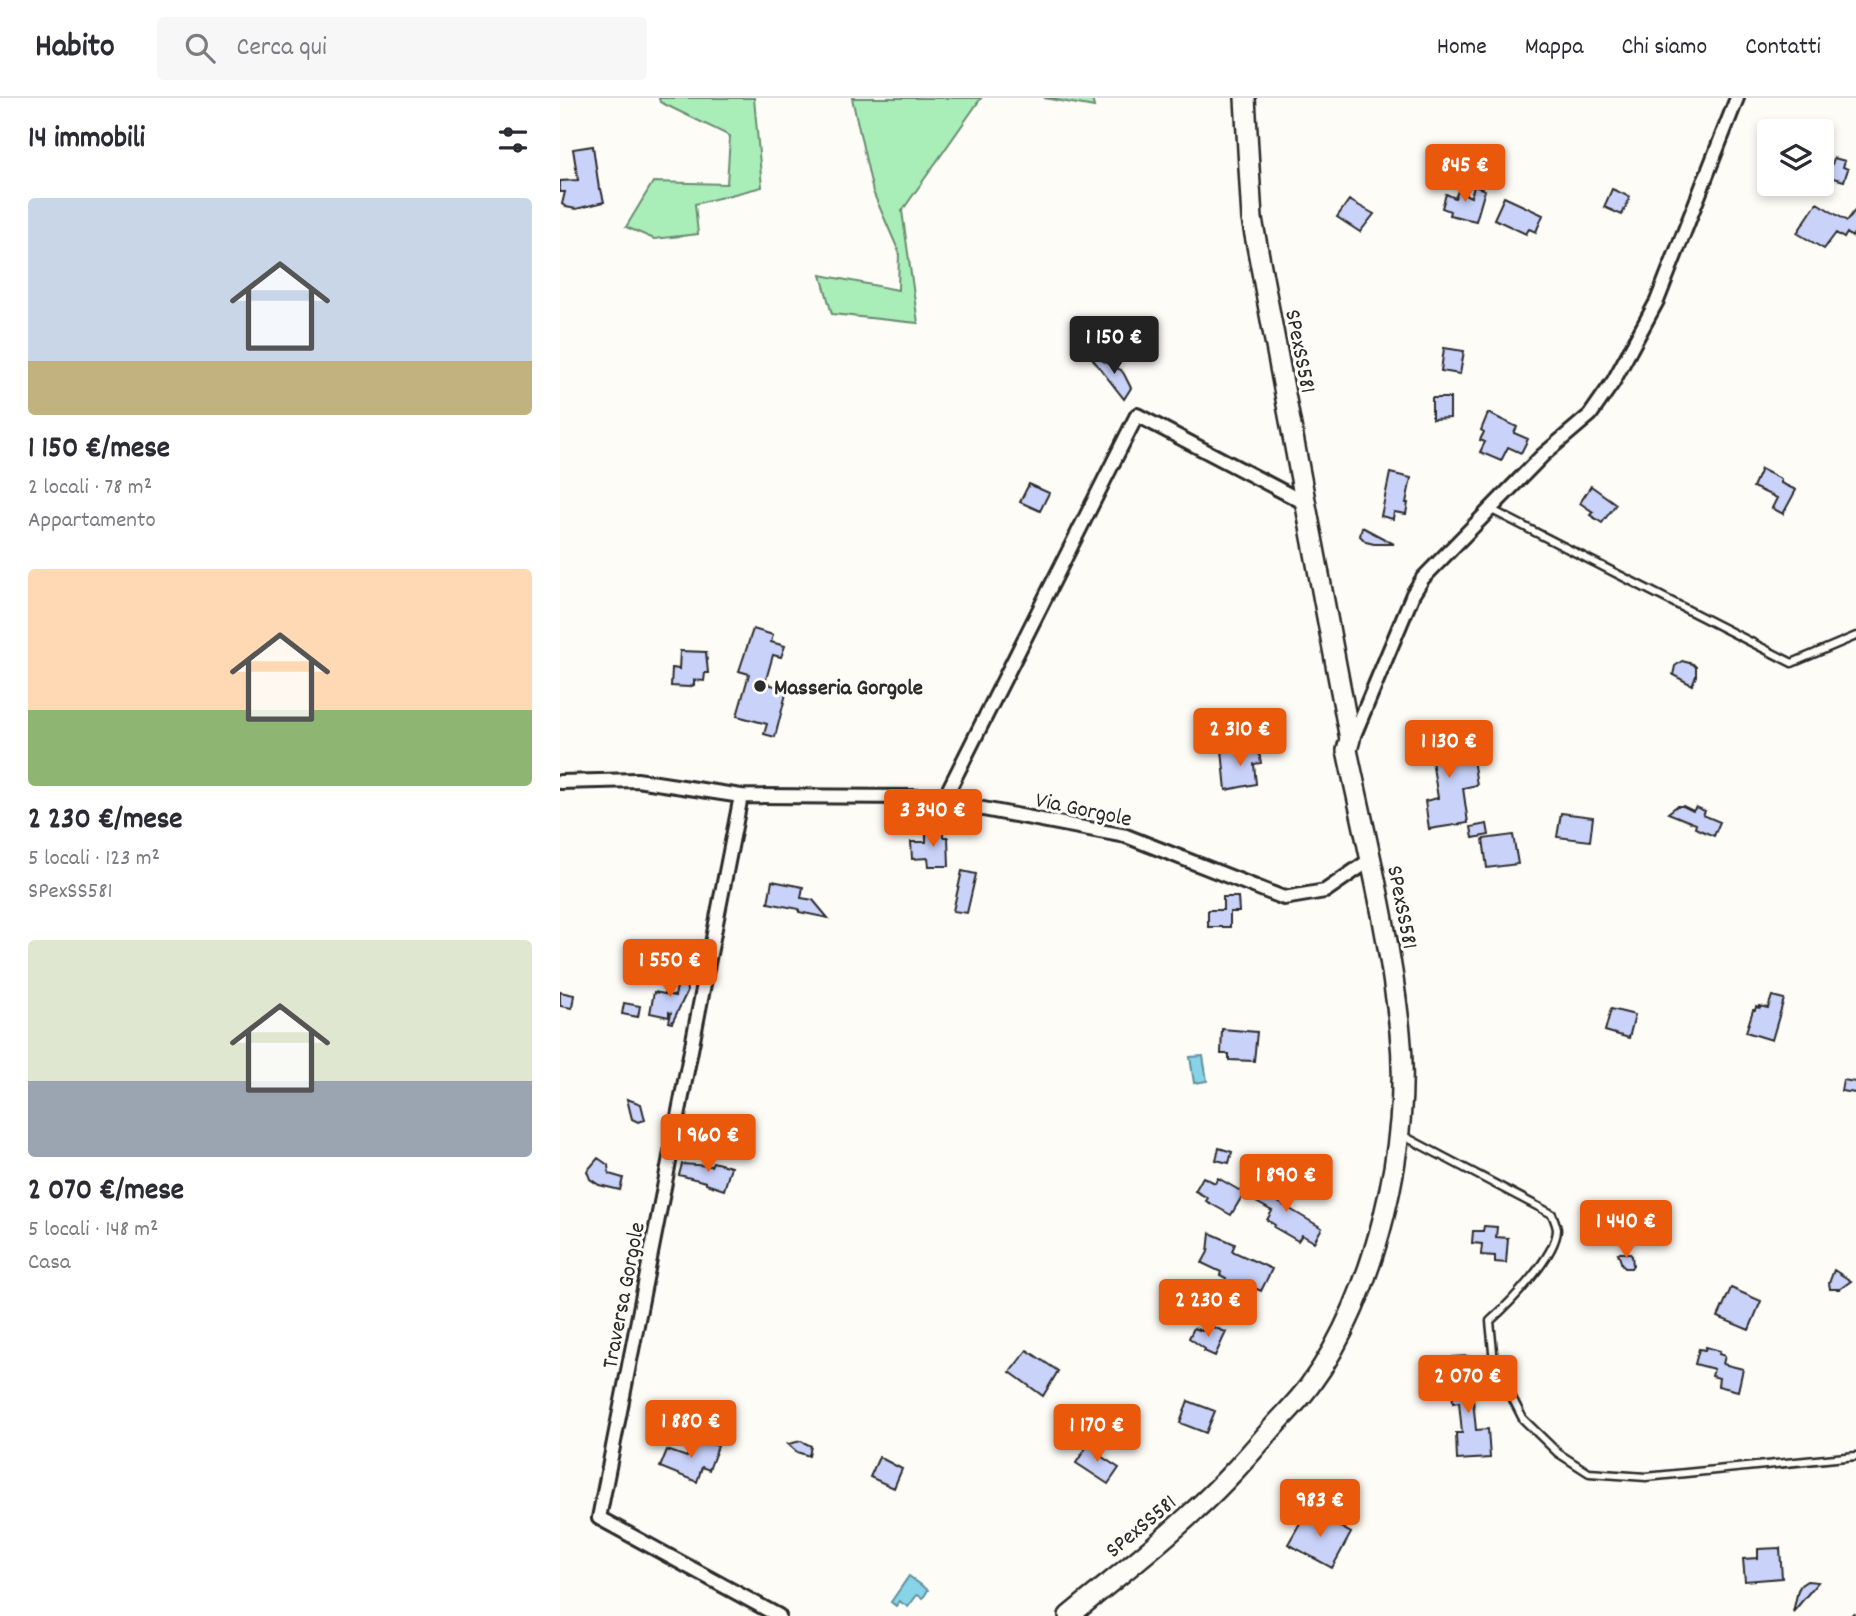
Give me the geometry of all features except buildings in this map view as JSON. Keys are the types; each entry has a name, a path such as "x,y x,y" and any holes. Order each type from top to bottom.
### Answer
{"main road":[{"name":"SPexSS581","path":"1069,1616 1196,1510 1255,1449 1311,1384 1347,1322 1374,1252 1391,1189 1399,1133 1401,1034 1386,934 1348,750 1350,739 1252,219 1245,98"}],"street":[{"path":"1348,750 1413,594 1423,578 1543,455 1590,415 1613,382 1657,301 1738,98"},
{"path":"943,801 1137,415 1305,503"},
{"name":"Via Gorgole","path":"560,782 637,780 741,796 920,797 1126,836 1283,898 1325,891 1370,860"},
{"name":"Traversa Gorgole","path":"741,796 599,1518 779,1616"}],"lane":[{"path":"1490,509 1792,663 1856,636"},
{"path":"1399,1133 1552,1214 1557,1230 1546,1261 1490,1321 1494,1362 1523,1419 1558,1453 1589,1473 1646,1477 1856,1456"}],"path":[{"path":"1851,1616 1856,1611"}],"green space":[{"path":"659,98 754,98 762,187 695,204 698,234 654,239 626,227 653,182 727,184 730,136 660,102"},
{"path":"852,98 981,98 902,211 918,323 832,314 821,275 898,290 899,252 873,192"},
{"path":"1044,98 1092,98 1094,107"}],"water":[{"path":"1203,1056 1207,1081 1194,1083 1190,1057"},
{"path":"909,1576 928,1590 923,1598 917,1595 908,1607 899,1601 896,1606 891,1602"}],"place":[{"name":"Masseria Gorgole","path":"760,686"}]}
